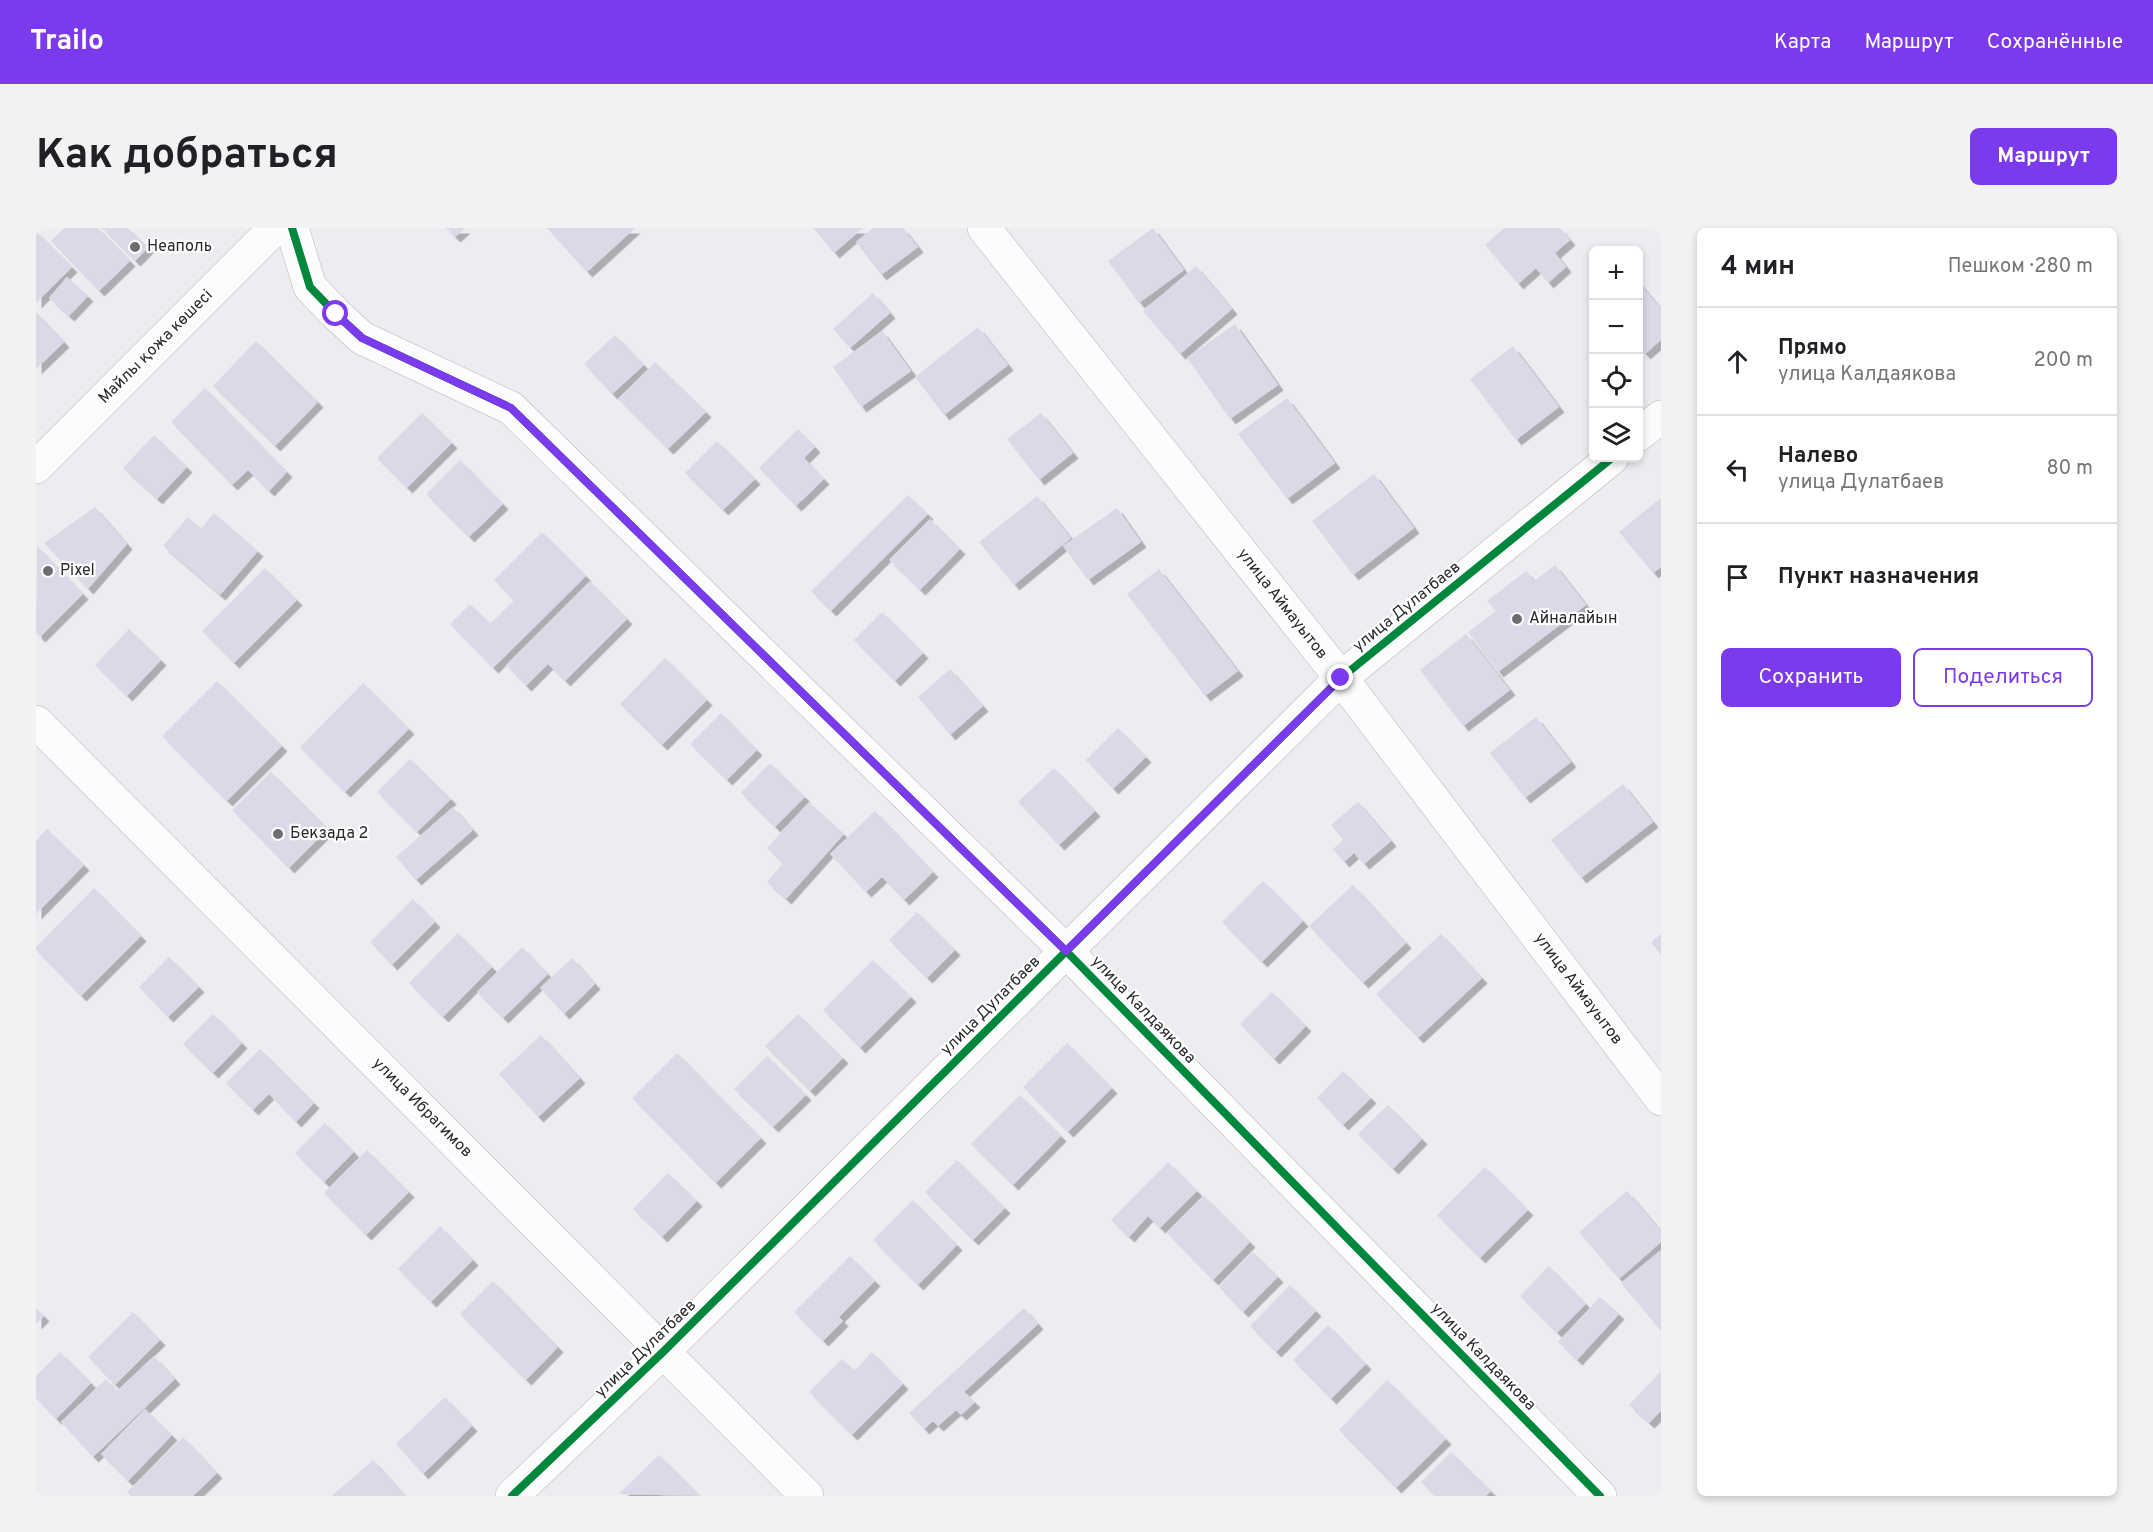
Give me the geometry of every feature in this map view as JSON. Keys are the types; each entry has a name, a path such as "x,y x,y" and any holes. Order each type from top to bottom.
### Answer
{"street":[{"name":"Майлы қожа көшесі","path":"36,467 275,228"},
{"name":"улица Калдаякова","path":"292,228 310,287 336,314 362,338 511,408 1066,951 1600,1496"},
{"name":"улица Аймауытов","path":"984,228 1341,678 1661,1099"},
{"path":"1643,431 1661,417"},
{"name":"улица Дулатбаев","path":"512,1496 664,1351 1341,678 1606,462"},
{"name":"улица Ибрагимов","path":"36,722 807,1496"}],"building":[{"path":"64,228 98,228 130,261 99,291 51,241"},
{"path":"102,228 128,228 148,248 135,261"},
{"path":"446,228 465,228 455,237"},
{"path":"547,228 635,228 587,272"},
{"path":"813,228 863,228 834,253"},
{"path":"873,228 903,228 918,247 881,275 856,242"},
{"path":"1153,228 1184,270 1139,303 1108,261"},
{"path":"1504,228 1560,228 1570,240 1555,253 1566,267 1548,283 1536,268 1518,284 1485,245"},
{"path":"36,231 72,267 36,303"},
{"path":"1196,266 1232,309 1180,354 1143,311"},
{"path":"67,277 88,296 69,316 49,298"},
{"path":"1643,287 1661,309 1661,340 1645,354 1643,352"},
{"path":"873,293 890,313 850,348 833,329"},
{"path":"36,312 64,342 36,369"},
{"path":"1235,324 1278,385 1230,419 1187,358"},
{"path":"978,327 1008,365 944,415 915,377"},
{"path":"882,331 911,371 861,407 833,367"},
{"path":"615,335 644,365 612,394 584,364"},
{"path":"256,341 318,402 275,446 213,386"},
{"path":"1513,346 1559,407 1516,440 1470,379"},
{"path":"655,362 706,412 668,449 618,399"},
{"path":"205,388 287,472 269,491 248,470 232,485 171,422"},
{"path":"1287,398 1335,463 1287,499 1238,434"},
{"path":"422,413 452,443 407,488 377,458"},
{"path":"1041,413 1073,453 1039,480 1007,439"},
{"path":"798,429 815,447 804,458 824,479 796,506 759,468"},
{"path":"154,435 187,467 157,499 123,468"},
{"path":"717,441 755,479 723,510 685,473"},
{"path":"460,460 503,504 469,537 426,494"},
{"path":"1374,474 1414,528 1353,575 1312,521"},
{"path":"908,495 928,514 831,611 811,591"},
{"path":"1037,496 1071,538 1014,585 979,542"},
{"path":"1661,498 1661,567 1653,573 1619,532"},
{"path":"95,507 127,544 88,589 44,543"},
{"path":"1117,508 1141,542 1088,580 1063,546"},
{"path":"214,513 258,551 220,595 163,546 188,517 201,529"},
{"path":"930,519 960,549 920,590 889,560"},
{"path":"542,532 586,576 493,668 450,624 470,604 490,624 514,600 494,580"},
{"name":"Pixel","path":"37,546 83,594 40,637 36,633"},
{"path":"1555,565 1586,605 1498,672 1468,632 1496,611 1487,601 1526,571 1534,581"},
{"path":"265,568 297,600 234,663 202,631"},
{"path":"1159,569 1238,671 1205,696 1127,594"},
{"path":"590,581 627,619 565,681 548,664 526,686 506,665"},
{"path":"882,612 923,653 895,681 854,640"},
{"path":"129,629 161,660 127,696 95,665"},
{"path":"1466,634 1510,690 1463,726 1420,670"},
{"path":"665,658 707,700 662,745 620,704"},
{"path":"950,669 983,706 950,735 918,697"},
{"path":"217,681 282,746 227,801 162,736"},
{"path":"363,683 409,729 345,792 300,747"},
{"path":"721,713 757,750 727,780 690,744"},
{"path":"1536,717 1571,762 1525,798 1490,753"},
{"path":"1118,728 1146,757 1113,789 1086,760"},
{"path":"410,759 451,799 417,832 377,792"},
{"path":"770,763 805,797 775,827 741,793"},
{"path":"1054,768 1095,811 1059,845 1018,802"},
{"path":"271,772 328,829 289,868 232,810"},
{"path":"1623,784 1653,822 1581,878 1551,840"},
{"path":"809,802 844,834 786,899 767,882 783,863 767,848"},
{"path":"1358,802 1391,841 1364,864 1354,853 1344,862 1333,849 1343,840 1331,825"},
{"path":"453,807 473,830 416,880 396,857"},
{"path":"875,811 933,872 904,900 882,877 866,892 830,854"},
{"path":"47,829 84,865 36,914 36,841"},
{"path":"1263,881 1303,921 1262,962 1222,922"},
{"path":"1353,885 1406,943 1363,983 1309,926"},
{"path":"94,888 141,936 81,996 36,950 36,947"},
{"path":"413,899 435,922 392,965 370,942"},
{"path":"917,912 955,950 927,978 889,940"},
{"path":"458,933 492,967 443,1017 409,983"},
{"path":"1441,934 1482,978 1418,1038 1376,994"},
{"path":"1661,934 1661,955 1651,942"},
{"path":"522,947 548,974 503,1018 477,992"},
{"path":"169,957 199,987 168,1017 139,987"},
{"path":"572,958 595,984 564,1014 540,988"},
{"path":"873,960 911,997 860,1048 823,1010"},
{"path":"1272,992 1306,1026 1274,1059 1240,1024"},
{"path":"213,1014 242,1043 213,1073 183,1044"},
{"path":"798,1014 843,1058 810,1091 765,1046"},
{"path":"541,1035 580,1078 538,1117 499,1074"},
{"path":"1067,1043 1112,1088 1068,1132 1023,1087"},
{"path":"260,1049 314,1103 296,1122 269,1094 253,1110 226,1083"},
{"path":"677,1053 761,1138 716,1183 632,1098"},
{"path":"767,1056 806,1095 773,1127 734,1089"},
{"path":"1343,1071 1371,1098 1343,1125 1317,1098"},
{"path":"1020,1095 1061,1136 1013,1185 971,1144"},
{"path":"1388,1105 1422,1139 1393,1169 1358,1134"},
{"path":"325,1123 354,1152 324,1182 295,1153"},
{"path":"367,1150 409,1192 366,1235 324,1193"},
{"path":"957,1160 1005,1208 973,1240 925,1192"},
{"path":"1168,1162 1197,1191 1160,1228 1148,1216 1129,1237 1111,1220"},
{"path":"1485,1167 1528,1210 1480,1258 1437,1215"},
{"path":"668,1173 697,1201 662,1237 633,1209"},
{"path":"1627,1191 1661,1231 1661,1242 1619,1279 1579,1232"},
{"path":"1204,1196 1250,1242 1213,1280 1167,1233"},
{"path":"913,1200 957,1245 918,1285 873,1240"},
{"path":"440,1226 473,1260 431,1302 398,1269"},
{"path":"1661,1250 1661,1331 1621,1283"},
{"path":"1253,1252 1278,1277 1243,1312 1219,1287"},
{"path":"850,1256 875,1281 839,1317 843,1321 823,1341 794,1312"},
{"path":"1549,1266 1586,1304 1557,1333 1520,1296"},
{"path":"493,1281 558,1347 526,1380 460,1314"},
{"path":"1290,1285 1316,1311 1276,1352 1250,1326"},
{"path":"1600,1297 1619,1314 1577,1360 1558,1342"},
{"path":"36,1308 44,1316 36,1324"},
{"path":"1024,1308 1038,1324 964,1392 975,1402 961,1415 956,1410 938,1426 933,1421 924,1429 909,1413"},
{"path":"133,1312 160,1340 115,1385 88,1357"},
{"path":"1328,1325 1366,1364 1331,1399 1293,1360"},
{"path":"60,1352 91,1383 56,1419 36,1398 36,1376"},
{"path":"872,1352 903,1384 852,1435 809,1392 842,1359 854,1371"},
{"path":"154,1356 175,1379 93,1457 61,1422 106,1379 117,1391"},
{"path":"1661,1371 1661,1411 1649,1423 1629,1405"},
{"path":"1387,1380 1446,1439 1396,1488 1339,1430"},
{"path":"445,1397 472,1426 423,1474 396,1444"},
{"path":"145,1409 172,1435 128,1481 101,1454"},
{"path":"183,1437 217,1473 193,1496 131,1496 127,1492"},
{"path":"1451,1452 1491,1491 1486,1496 1435,1496 1421,1482"},
{"path":"659,1455 700,1496 619,1494"},
{"path":"373,1460 405,1496 332,1496"}],"cycle path":[{"path":"292,228 310,287 336,314 362,338 511,408 1066,951 1600,1496"},
{"path":"512,1496 664,1351 1341,678 1607,462"}],"place":[{"name":"Неаполь","path":"135,247"},
{"name":"Pixel","path":"48,571"},
{"name":"Айналайын","path":"1517,619"},
{"name":"Бекзада 2","path":"278,834"}],"route":[{"path":"336,314 362,338 511,408 1066,951 1341,678"}]}
